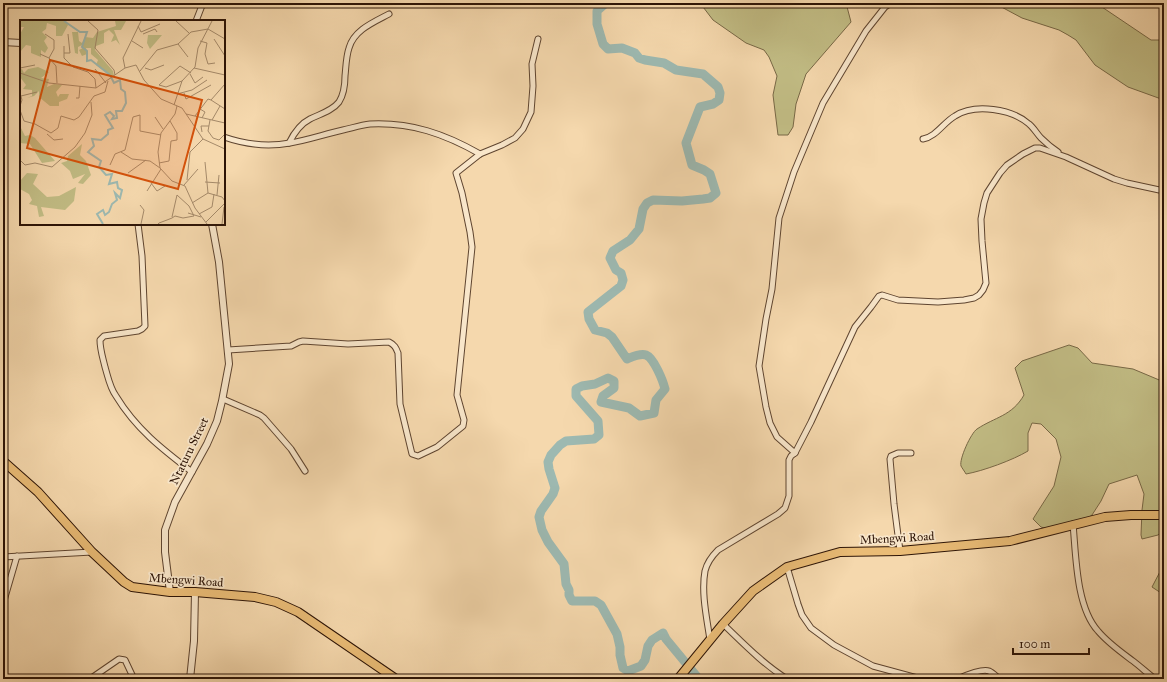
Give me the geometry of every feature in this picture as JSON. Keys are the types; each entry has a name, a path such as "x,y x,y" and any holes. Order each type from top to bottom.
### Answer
{"main road":[{"name":"Mbengwi Road","path":"3,461 38,492 92,552 124,582 132,587 170,592 195,592 255,597 276,602 298,612 396,679"},
{"name":"Mbengwi Road","path":"678,679 723,624 753,591 788,567 840,552 900,552 1010,541 1105,517 1164,515"}],"street":[{"path":"196,20 203,3"},
{"path":"795,453 777,437 770,423 759,366 772,289 779,218 794,172 823,102 866,31 890,3"},
{"path":"289,144 293,134 299,127 309,119 332,109 342,98 345,85 347,56 351,41 365,27 389,14"},
{"path":"228,350 291,346 299,342 348,344 390,342 394,344 398,353 400,404 411,452 418,456 437,447 463,426 462,413 456,395 472,247 462,193 456,172 480,154 515,138 523,129 531,112 533,86 532,64 538,39"},
{"path":"3,42 20,43"},
{"path":"923,139 930,137 955,115 971,110 989,109 1012,113 1029,124 1053,149 1066,157"},
{"path":"225,137 259,145 289,144 368,124 392,124 412,126 442,135 480,154"},
{"path":"710,640 704,595 705,571 710,559 718,550 778,514 785,508 789,496 789,460 795,453 811,422 855,328 878,296 882,294 898,300 938,302 964,300 974,298 979,295 985,286 986,282 982,256 982,219 984,203 987,193 1006,165 1035,148 1066,157 1114,179 1164,191"},
{"path":"138,225 142,256 145,326 138,331 104,336 100,340 101,352 110,385 115,396 123,407 152,440 192,472"},
{"name":"Ntaturu Street","path":"170,592 165,552 165,530 175,502 207,444 217,421 223,399 229,364 219,262 212,225"},
{"path":"223,399 264,418 291,449 305,471"},
{"path":"900,552 890,459 891,456 898,453 911,453"},
{"path":"1073,524 1078,576 1082,598 1089,618 1096,630 1112,646 1135,662 1154,679"},
{"path":"3,557 92,552"},
{"path":"3,604 17,556"},
{"path":"788,567 802,615 812,628 834,646 872,666 921,679"},
{"path":"190,679 194,641 195,592"},
{"path":"723,624 775,671 787,679"},
{"path":"90,679 119,659 125,660 134,679"},
{"path":"957,679 986,670 990,671 1000,679"}],"shaded area":[{"path":"700,3 846,3 851,22 806,74 796,104 793,127 788,135 778,135 773,95 777,76 769,57 764,50 746,43 713,20"},
{"path":"994,3 1096,3 1151,40 1164,40 1164,100 1128,87 1095,65 1076,40 1068,35 1059,30 1022,18"},
{"path":"1069,345 1078,348 1092,363 1133,369 1164,382 1164,530 1158,535 1142,539 1142,510 1144,494 1137,475 1109,484 1092,515 1073,529 1055,531 1041,527 1033,519 1054,486 1061,457 1056,439 1041,424 1032,423 1028,433 1028,451 989,468 973,473 966,474 961,466 964,452 975,431 1009,412 1024,395 1015,368 1022,361"},
{"path":"1164,564 1164,593 1161,593 1152,587"}],"waterway":[{"path":"606,3 597,11 597,24 603,44 608,49 622,48 635,53 639,58 664,63 676,70 703,74 718,87 720,93 719,100 713,104 700,107 686,143 692,165 710,174 716,193 710,198 682,201 653,200 647,203 643,209 639,229 630,240 613,251 610,258 616,270 621,273 623,280 621,286 588,312 589,319 595,330 607,333 612,337 627,359 641,354 649,357 658,370 665,389 656,400 654,413 640,416 629,408 601,402 603,396 614,388 614,381 608,378 595,384 582,386 576,389 576,396 598,421 599,435 594,439 566,441 551,455 548,462 555,488 539,517 542,530 548,542 564,564 566,584 572,601 595,601 601,605 617,634 623,668 628,671 641,666 645,660 648,646 652,640 663,633 666,639 699,679"}]}
